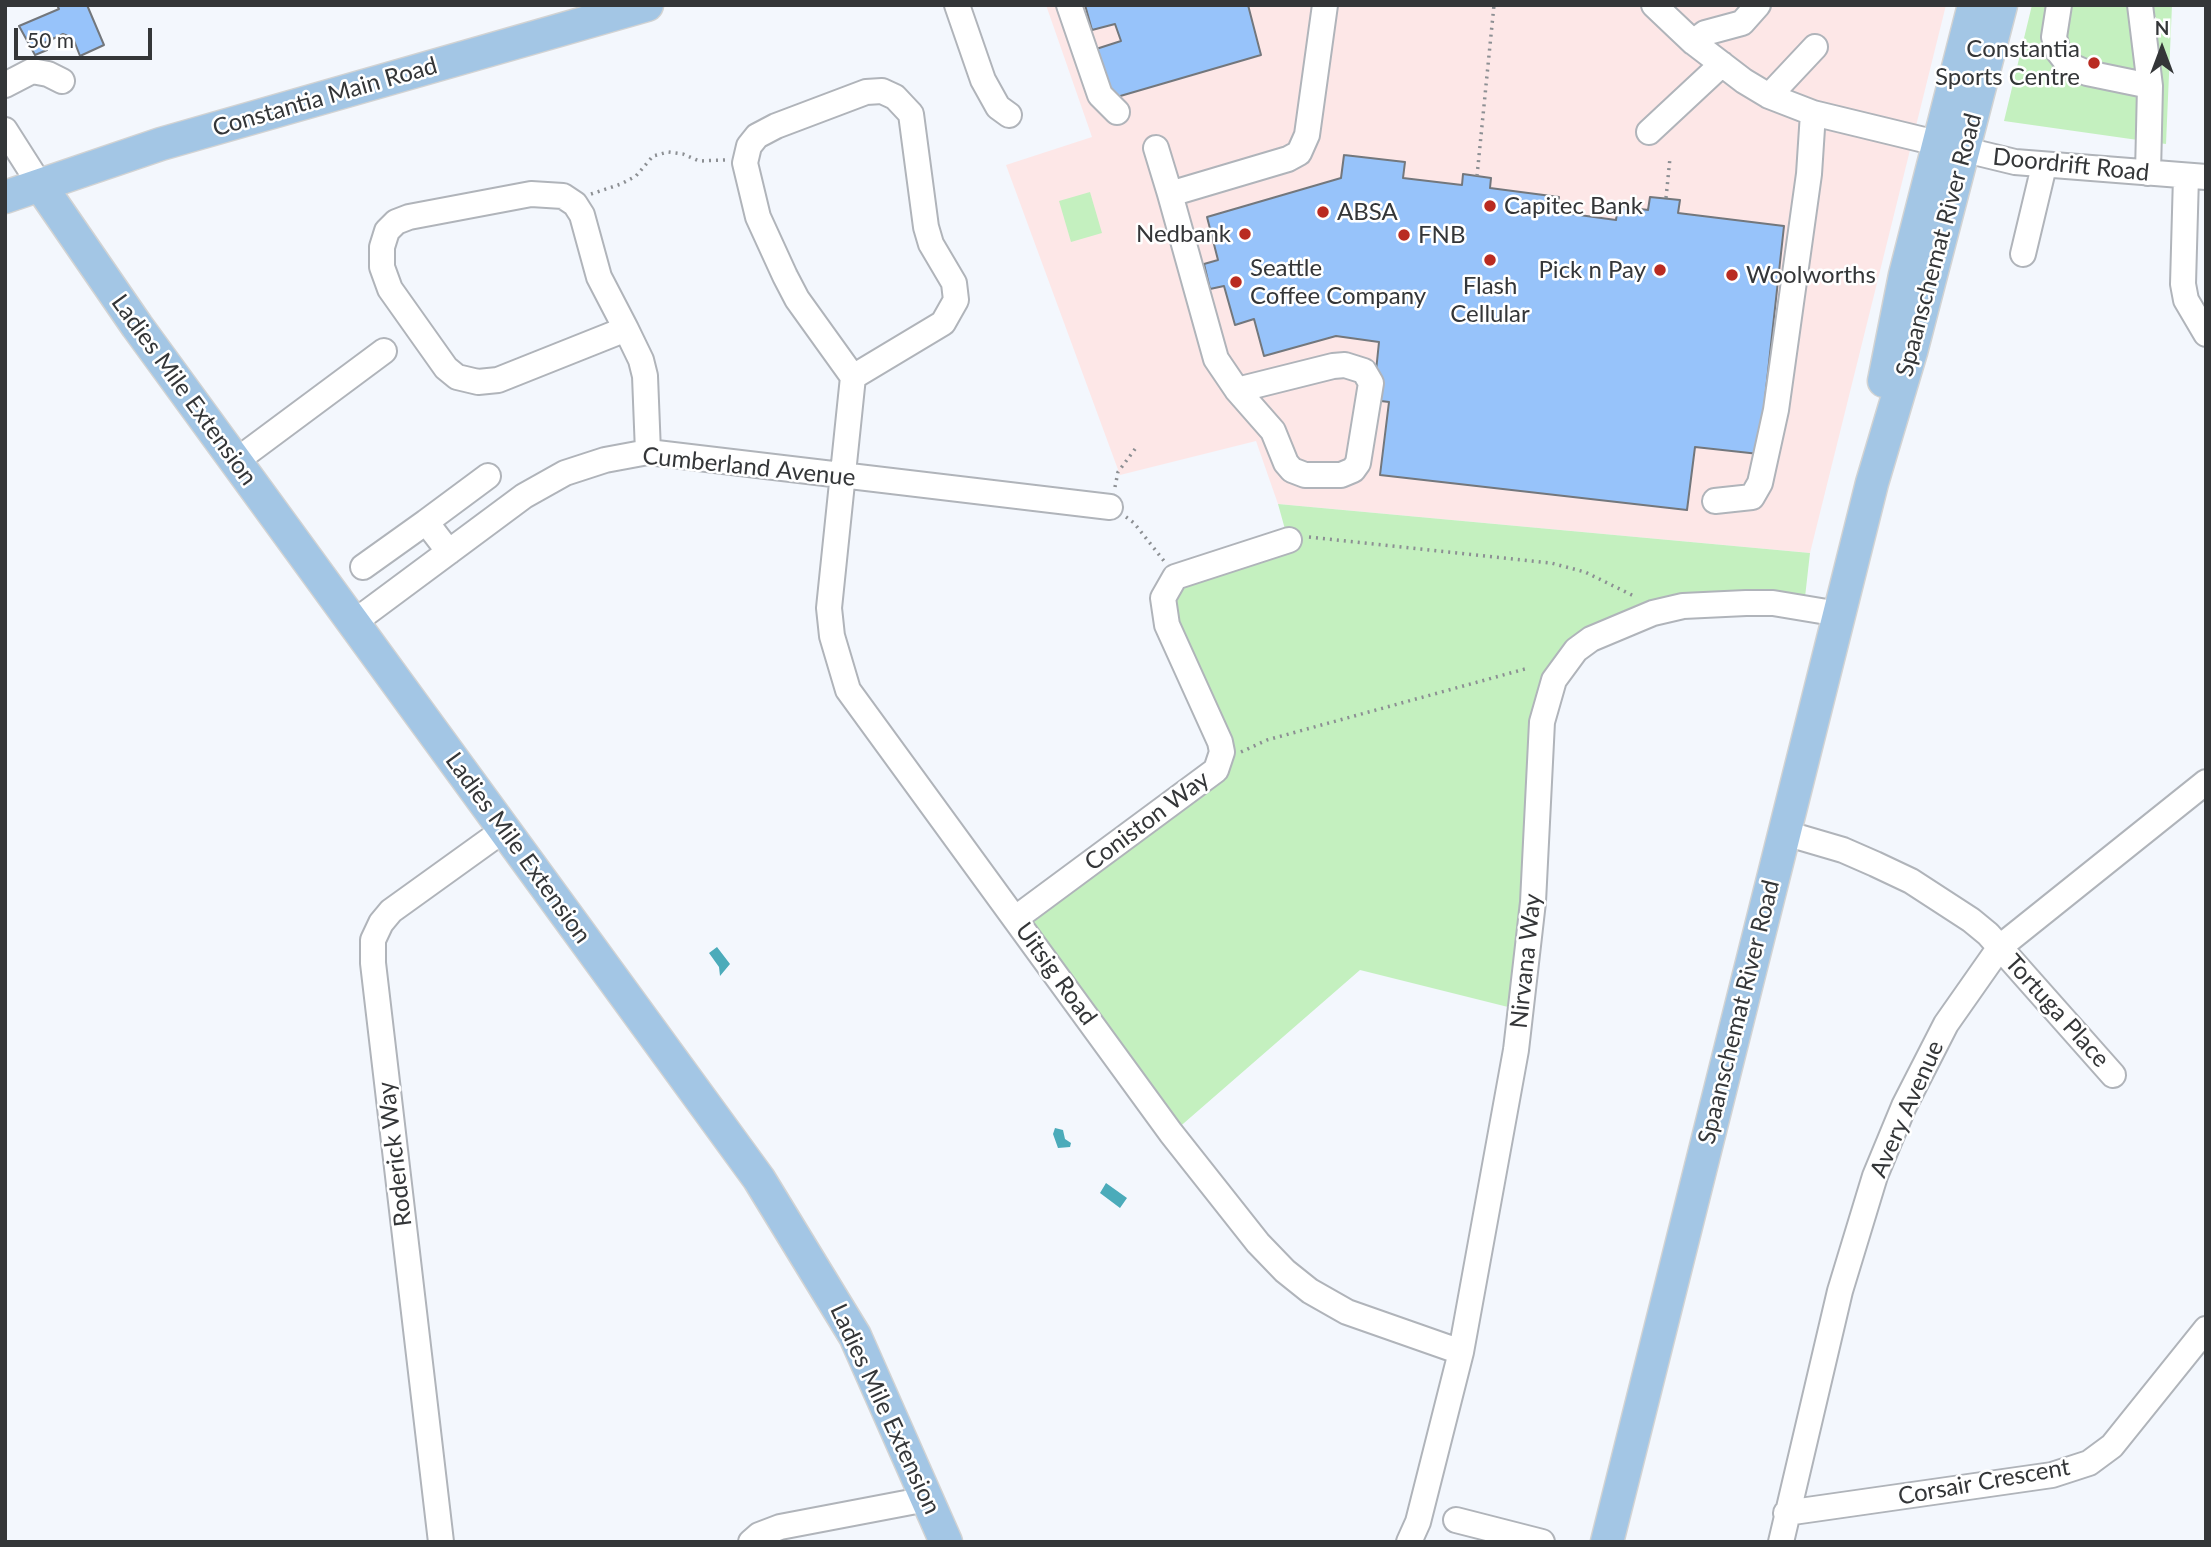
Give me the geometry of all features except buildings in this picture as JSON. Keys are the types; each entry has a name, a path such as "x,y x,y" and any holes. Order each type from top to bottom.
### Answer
{"main road":[{"name":"Constantia Main Road","path":"5,197 174,140 647,5"},
{"name":"Spaanschemat River Road","path":"1607,1542 1872,483 1911,352 1951,149 1974,5"},
{"name":"Spaanschemat River Road","path":"1951,149 2001,5"},
{"name":"Ladies Mile Extension","path":"40,185 137,326 759,1179 792,1230 864,1355 946,1542"}],"street":[{"path":"957,5 983,80 998,107 1009,115"},
{"path":"1069,5 1097,88 1117,112"},
{"path":"1170,194 1288,159 1299,153 1307,135 1325,5"},
{"name":"Doordrift Road","path":"1654,5 1693,42 1769,96 1813,113 1951,149 2044,166 2196,176"},
{"path":"1693,42 1706,33 1742,23 1758,5"},
{"path":"2059,5 2054,37 2058,51 2069,65 2087,73 2150,86"},
{"path":"2140,5 2150,86 2148,173"},
{"path":"1769,96 1815,47"},
{"path":"1649,132 1722,64"},
{"path":"5,85 32,71 48,74 62,81"},
{"path":"882,91 895,97 911,114 926,227 931,244 954,283 956,300 943,323 853,377 797,299 785,276 758,217 745,163 749,146 757,136 776,126 866,92 882,91"},
{"path":"1715,500 1752,498 1760,483 1776,410 1809,174 1813,113"},
{"path":"5,130 40,185"},
{"path":"1156,148 1216,359 1237,390 1273,431 1292,470 1305,475 1340,475 1353,470 1358,463 1371,383 1364,371 1345,365 1333,366 1237,390"},
{"path":"2023,254 2044,166"},
{"path":"2196,176 2183,284 2195,320 2206,334"},
{"path":"626,329 498,380 478,382 457,377 446,368 403,309 382,267 382,247 387,231 396,222 409,217 548,193 563,196 582,215 599,277 626,329 645,376 648,452"},
{"path":"236,461 384,351"},
{"name":"Uitsig Road","path":"853,377 829,608 832,636 848,690 1171,1133 1258,1243 1284,1271 1347,1312 1461,1352"},
{"name":"Cumberland Avenue","path":"353,623 524,496 565,473 605,460 648,452 1110,507"},
{"path":"363,567 488,476"},
{"path":"426,522 449,552"},
{"path":"1175,577 1289,540"},
{"name":"Coniston Way","path":"1016,918 1210,777 1220,761 1220,742 1163,612 1167,588 1175,577"},
{"name":"Nirvana Way","path":"1409,1542 1418,1522 1461,1352 1523,1006 1533,902 1540,755 1547,698 1554,680 1576,650 1591,639 1653,613 1683,606 1773,603 1839,614"},
{"name":"Avery Avenue","path":"1781,1542 1840,1291 1875,1176 1904,1106 1946,1024 2000,947 2206,782"},
{"name":"Roderick Way","path":"441,1542 373,963 373,940 381,923 391,911 505,830"},
{"name":"Tortuga Place","path":"1784,832 1843,850 1911,881 1971,920 2000,947 2113,1075"},
{"name":"Corsair Crescent","path":"1786,1513 2052,1475 2089,1463 2112,1446 2206,1329"},
{"path":"751,1542 780,1527 927,1499"},
{"path":"1456,1520 1539,1541"}],"path":[{"path":"1477,176 1494,5"},
{"path":"582,215 589,195 636,176 653,156 668,152 683,153 699,161 730,160 745,163"},
{"path":"1666,198 1670,158"},
{"path":"1118,471 1138,445"},
{"path":"1110,507 1134,523 1175,577"},
{"path":"1289,540 1298,537 1325,538 1551,563 1606,581 1636,597 1653,613"},
{"path":"1220,761 1267,740 1525,669"}],"shaded area":[{"path":"1046,5 1946,5 1810,553 1278,504 1256,441 1120,475 1006,165 1092,137"}],"green space":[{"name":"Constantia Sports Centre","path":"2032,5 2172,5 2166,144 2004,121"},
{"path":"1090,192 1102,233 1071,242 1059,201"},
{"path":"1278,504 1810,553 1804,606 1776,602 1614,629 1555,683 1524,1011 1360,970 1176,1130 1016,918 1216,770 1167,588 1288,540"}],"water":[{"path":"717,947 730,964 720,976 719,967 709,953"},
{"path":"1055,1128 1063,1130 1065,1139 1071,1143 1070,1147 1058,1148 1053,1134"},
{"path":"1106,1183 1127,1198 1120,1208 1100,1193"}],"place":[{"name":"Constantia Sports Centre","path":"2094,63"},
{"name":"Capitec Bank","path":"1490,206"},
{"name":"ABSA","path":"1323,212"},
{"name":"Nedbank","path":"1245,234"},
{"name":"FNB","path":"1404,235"},
{"name":"Flash Cellular","path":"1490,260"},
{"name":"Pick n Pay","path":"1660,270"},
{"name":"Woolworths","path":"1732,275"},
{"name":"Seattle Coffee Company","path":"1236,282"}]}
